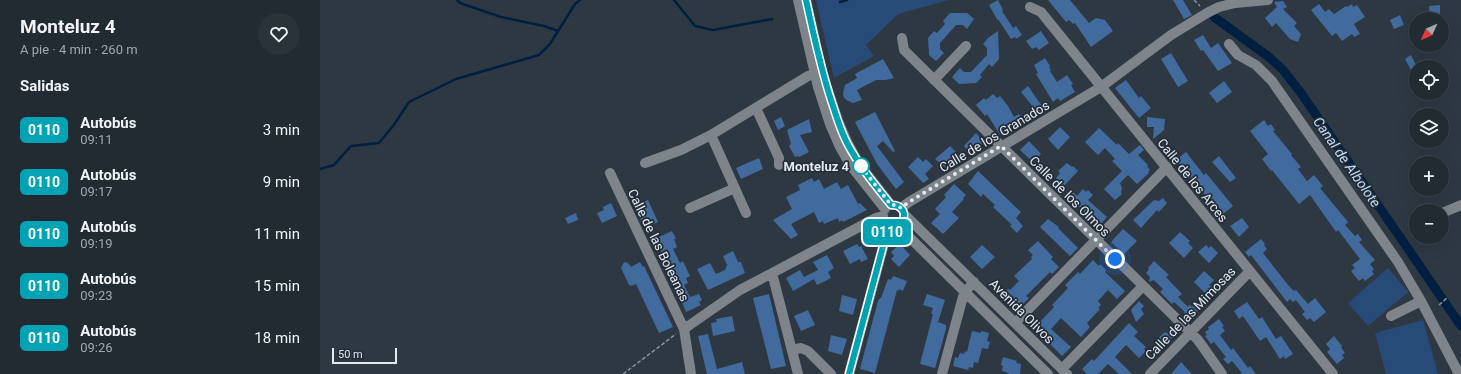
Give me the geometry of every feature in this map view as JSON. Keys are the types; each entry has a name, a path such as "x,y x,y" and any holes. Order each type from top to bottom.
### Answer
{"street":[{"path":"798,0 819,73"},
{"path":"806,0 819,73"},
{"name":"Calle de los Granados","path":"903,211 909,202 1101,87 1171,35 1213,10 1235,3 1268,0"},
{"name":"Calle de los Arces","path":"1030,7 1041,12 1333,374"},
{"name":"Calle de los Olmos","path":"902,38 904,50 1096,241 1190,332 1222,374"},
{"path":"1229,44 1238,55 1256,66 1272,81 1398,262 1421,300 1459,374"},
{"path":"934,80 966,46"},
{"path":"645,163 681,150 711,136 808,76 819,73"},
{"name":"Avenida Olivos","path":"819,73 846,142 889,216 1042,372 1052,358"},
{"path":"756,108 779,158 779,165"},
{"path":"711,136 746,213"},
{"path":"1015,323 1167,167"},
{"name":"Calle de las Boleanas","path":"610,173 684,329 691,374"},
{"path":"690,208 735,188"},
{"path":"684,329 740,290 876,218 889,216 902,222 903,211 897,205 889,216 849,374"},
{"path":"1449,210 1461,205"},
{"name":"Avenida Olivos","path":"903,211 1065,371"},
{"name":"Calle de las Mimosas","path":"1150,374 1250,271"},
{"path":"772,273 798,374"},
{"name":"Avenida Olivos","path":"964,293 974,282"},
{"path":"1065,371 1143,286"},
{"path":"942,374 964,293"},
{"path":"1391,316 1421,300"},
{"path":"792,350 801,348 808,351 831,374"}],"path":[{"path":"1439,304 1448,297"},
{"path":"623,374 684,329"}],"shaded area":[{"path":"816,0 949,0 898,14 866,45 874,56 834,78"},
{"path":"1388,268 1408,292 1368,326 1348,303"},
{"path":"1423,320 1438,374 1386,374 1375,333"}],"building":[{"path":"998,0 1003,10 1002,11 1013,28 1016,26 1022,35 1016,39 1015,37 1011,39 989,5"},
{"path":"1048,0 1070,0 1089,23 1096,18 1105,20 1113,31 1091,47 1075,23 1073,24 1069,20 1066,22"},
{"path":"1173,0 1183,0 1192,15 1184,19"},
{"path":"1283,1 1287,7 1283,9 1297,23 1294,26 1301,34 1298,42 1290,39 1276,23 1272,27 1265,18 1277,7 1274,2"},
{"path":"1319,4 1325,12 1329,9 1334,14 1346,6 1347,7 1352,4 1353,7 1357,5 1365,17 1354,24 1360,34 1354,37 1352,34 1342,41 1336,33 1332,36 1311,10"},
{"path":"1440,5 1440,12 1429,12 1429,6"},
{"path":"950,13 967,13 974,19 967,29 963,25 956,25 940,43 940,49 944,53 936,61 929,55 928,38 934,31 937,33 945,24 943,21"},
{"path":"1400,15 1404,25 1394,29 1390,20"},
{"path":"998,31 999,59 992,67 989,64 980,75 982,77 976,83 959,84 952,77 960,68 964,72 971,72 987,55 987,48 983,44 988,38"},
{"path":"1041,31 1049,43 1039,50 1036,47 1032,49 1026,41"},
{"path":"1203,35 1211,48 1218,43 1232,63 1218,71 1194,40"},
{"path":"1171,53 1188,81 1178,87 1161,59"},
{"path":"1411,55 1414,60 1409,60 1409,66 1405,59"},
{"path":"1045,58 1050,66 1050,71 1057,82 1067,75 1073,84 1071,85 1075,92 1060,101 1058,98 1053,102 1036,74 1038,73 1034,65"},
{"path":"883,59 894,78 876,80 857,90 862,100 853,103 844,98 843,93 845,85 857,78 855,74"},
{"path":"1126,80 1139,98 1141,96 1151,108 1139,118 1115,88"},
{"path":"1224,81 1232,92 1217,103 1209,93"},
{"path":"1028,86 1044,109 1038,113 1021,92"},
{"path":"993,94 997,98 1000,96 1014,117 1019,114 1022,120 1018,123 1019,124 1012,128 1013,129 1000,135 987,114 985,116 976,105 984,98 986,100"},
{"path":"875,112 895,151 893,152 883,141 877,146 904,182 896,189 877,164 855,122"},
{"path":"781,117 785,126 778,130 774,121"},
{"path":"1147,117 1165,119 1164,130 1153,139 1154,127 1147,127"},
{"path":"809,119 812,132 800,135 809,152 799,157 795,157 789,146 791,144 787,130"},
{"path":"1264,120 1268,126 1271,124 1275,130 1273,131 1301,167 1298,169 1307,181 1314,175 1323,186 1320,188 1348,222 1345,225 1355,236 1358,234 1362,240 1359,242 1375,260 1370,264 1374,269 1372,271 1374,274 1365,281 1363,278 1359,281 1351,271 1355,268 1352,265 1360,259 1338,230 1336,232 1310,195 1299,204 1262,159 1268,154 1250,131"},
{"path":"1060,127 1070,137 1058,150 1048,139"},
{"path":"1099,128 1129,154 1140,145 1144,150 1138,155 1148,165 1147,166 1150,170 1148,172 1149,173 1137,184 1128,175 1120,183 1122,194 1115,200 1104,189 1122,171 1112,161 1115,159 1105,148 1098,155 1085,142"},
{"path":"976,133 984,142 971,154 964,146"},
{"path":"1029,141 1041,154 1033,162 1020,150"},
{"path":"950,146 960,156 952,165 950,164 946,168 935,159"},
{"path":"1186,152 1204,175 1206,173 1233,206 1222,215 1176,160"},
{"path":"1219,156 1236,178 1230,182 1212,162"},
{"path":"918,157 923,162 926,159 933,166 925,174 929,179 923,183 908,167"},
{"path":"759,158 763,169 741,179 736,168"},
{"path":"1067,163 1078,171 1062,188 1056,182 1058,181 1056,178 1060,173 1058,171"},
{"path":"978,171 1021,212 1016,218 1023,226 1017,233 1010,226 1012,225 993,207 995,205 983,194 981,197 968,184"},
{"path":"812,178 814,182 819,179 824,189 837,182 841,189 848,185 858,204 860,203 867,210 843,222 842,220 839,222 838,218 824,224 823,221 819,223 814,212 791,224 798,235 791,239 773,220 792,209 786,197 800,190 798,185"},
{"path":"954,184 966,195 952,212 959,218 943,234 931,223 940,214 935,209 946,197 944,195"},
{"path":"1083,189 1086,192 1088,190 1093,195 1088,200 1107,217 1101,224 1090,221 1090,217 1078,206 1075,208 1066,199 1073,192 1077,196"},
{"path":"1163,198 1167,203 1159,212 1157,210 1141,228 1133,220 1154,200 1159,201"},
{"path":"648,200 658,222 647,227 646,225 644,226 635,208 637,207 636,205"},
{"path":"611,203 617,216 602,223 597,213 604,210 603,207"},
{"path":"576,213 578,220 568,224 565,218"},
{"path":"1242,218 1249,227 1239,237 1230,226"},
{"path":"1048,219 1059,227 1058,228 1078,248 1070,256 1040,227"},
{"path":"1123,229 1137,241 1124,254 1111,242"},
{"path":"672,231 676,239 674,239 677,247 673,249 680,263 683,261 690,276 686,278 688,283 684,285 690,297 699,294 702,300 699,302 701,305 686,312 681,300 683,298 668,269 672,267 666,253 663,254 657,243 659,242 657,238"},
{"path":"1180,232 1190,241 1188,243 1193,248 1184,258 1169,243"},
{"path":"1261,239 1267,249 1263,253 1288,285 1294,291 1296,290 1308,304 1315,298 1326,312 1314,322 1310,318 1307,320 1302,314 1305,312 1296,300 1293,302 1290,299 1287,302 1251,255 1249,257 1245,252"},
{"path":"1038,241 1053,257 1051,259 1059,267 1052,274 1050,272 1026,296 1029,298 1022,305 1020,304 1017,307 1014,303 1012,305 1003,295 1008,289 1010,290 1019,281 1014,276 1032,259 1031,257 1033,255 1028,250"},
{"path":"857,244 859,247 861,246 868,259 861,262 860,259 850,264 843,251"},
{"path":"900,244 910,255 899,267 891,259 894,256 891,252"},
{"path":"982,245 995,257 982,269 970,257"},
{"path":"1206,245 1209,248 1211,246 1218,253 1209,263 1198,252"},
{"path":"733,251 738,262 741,262 745,273 708,290 697,269 710,263 716,274 725,270 727,265 723,256"},
{"path":"827,255 834,268 828,272 831,278 817,285 814,279 793,291 786,278 800,270 804,277 818,270 813,262"},
{"path":"1093,260 1099,266 1100,264 1106,270 1105,272 1125,291 1117,299 1108,290 1098,301 1101,305 1098,308 1100,309 1087,323 1090,327 1081,337 1061,318 1051,329 1071,347 1062,356 1045,339 1049,335 1038,324 1054,307 1052,305 1068,288 1065,285 1078,272 1080,274"},
{"path":"1154,261 1169,275 1166,277 1182,294 1178,297 1188,307 1189,305 1192,307 1193,306 1198,311 1191,318 1185,315 1184,311 1174,302 1172,304 1160,292 1163,289 1154,280 1149,282 1150,277 1146,273"},
{"path":"624,262 628,263 631,267 640,262 643,267 644,266 673,327 659,333 636,284 631,286 629,285 621,268"},
{"path":"1204,271 1214,280 1209,285 1214,289 1207,295 1194,282"},
{"path":"893,276 907,281 903,291 899,289 899,291 897,290 875,373 860,369 878,301 881,298 888,279 891,280"},
{"path":"769,294 786,366 771,369 753,298"},
{"path":"927,294 945,300 938,322 946,325 946,329 935,368 920,364 933,314 931,314 933,308 923,305"},
{"path":"842,295 857,299 853,315 839,311"},
{"path":"1139,301 1144,306 1141,309 1144,314 1136,322 1131,310"},
{"path":"1247,302 1259,319 1262,317 1276,339 1281,336 1293,354 1285,359 1284,356 1280,359 1266,337 1260,341 1243,316 1239,319 1234,311"},
{"path":"808,310 815,325 801,331 794,316"},
{"path":"732,316 735,331 713,336 711,323 717,322 716,319"},
{"path":"1219,319 1224,326 1222,327 1225,331 1220,335 1231,350 1233,348 1248,368 1250,366 1256,374 1240,374 1242,373 1232,361 1228,364 1223,359 1226,357 1214,342 1211,344 1205,336 1207,335 1205,332 1209,329 1208,327"},
{"path":"1129,323 1138,332 1134,336 1146,347 1144,349 1146,351 1139,358 1126,345 1115,357 1132,374 1119,374 1108,364 1098,374 1087,374 1082,369 1092,359 1094,361"},
{"path":"972,331 989,333 987,341 990,342 988,349 982,348 978,363 974,362 973,368 969,367 968,370 953,366 955,357 958,358 960,353 964,354 965,351 967,352"},
{"path":"1165,332 1167,334 1168,332 1173,337 1166,344 1163,341 1153,343"},
{"path":"708,334 717,369 742,362 745,374 707,374 698,336"},
{"path":"831,335 847,339 842,355 828,351"},
{"path":"1334,336 1342,346 1341,347 1345,353 1342,355 1344,358 1337,364 1327,352 1330,349 1326,344"},
{"path":"1003,357 1017,361 1016,363 1021,364 1020,374 1008,374 1009,373 1002,371 1003,366 1001,365"},
{"path":"1181,362 1192,374 1171,374"}],"waterway":[{"path":"457,0 460,3 501,17 544,26 558,31"},
{"path":"320,169 334,165 351,146 379,143 393,126 409,102 456,79 539,55 550,44 575,4 580,0"},
{"path":"674,0 695,26 713,30 772,19"},
{"path":"840,2 847,0"},
{"name":"Canal de Albolote","path":"1214,17 1269,57 1283,70 1301,93 1461,326"}],"bus line":[{"name":"0110","path":"806,0 822,72 846,142 872,182 891,205 899,206 904,214 900,224 891,226 889,224 849,374"}],"place":[{"name":"Monteluz 4","path":"861,166"}],"route":[{"path":"861,166 859,164 891,205 897,205 901,208 1001,146 1115,259"}]}
